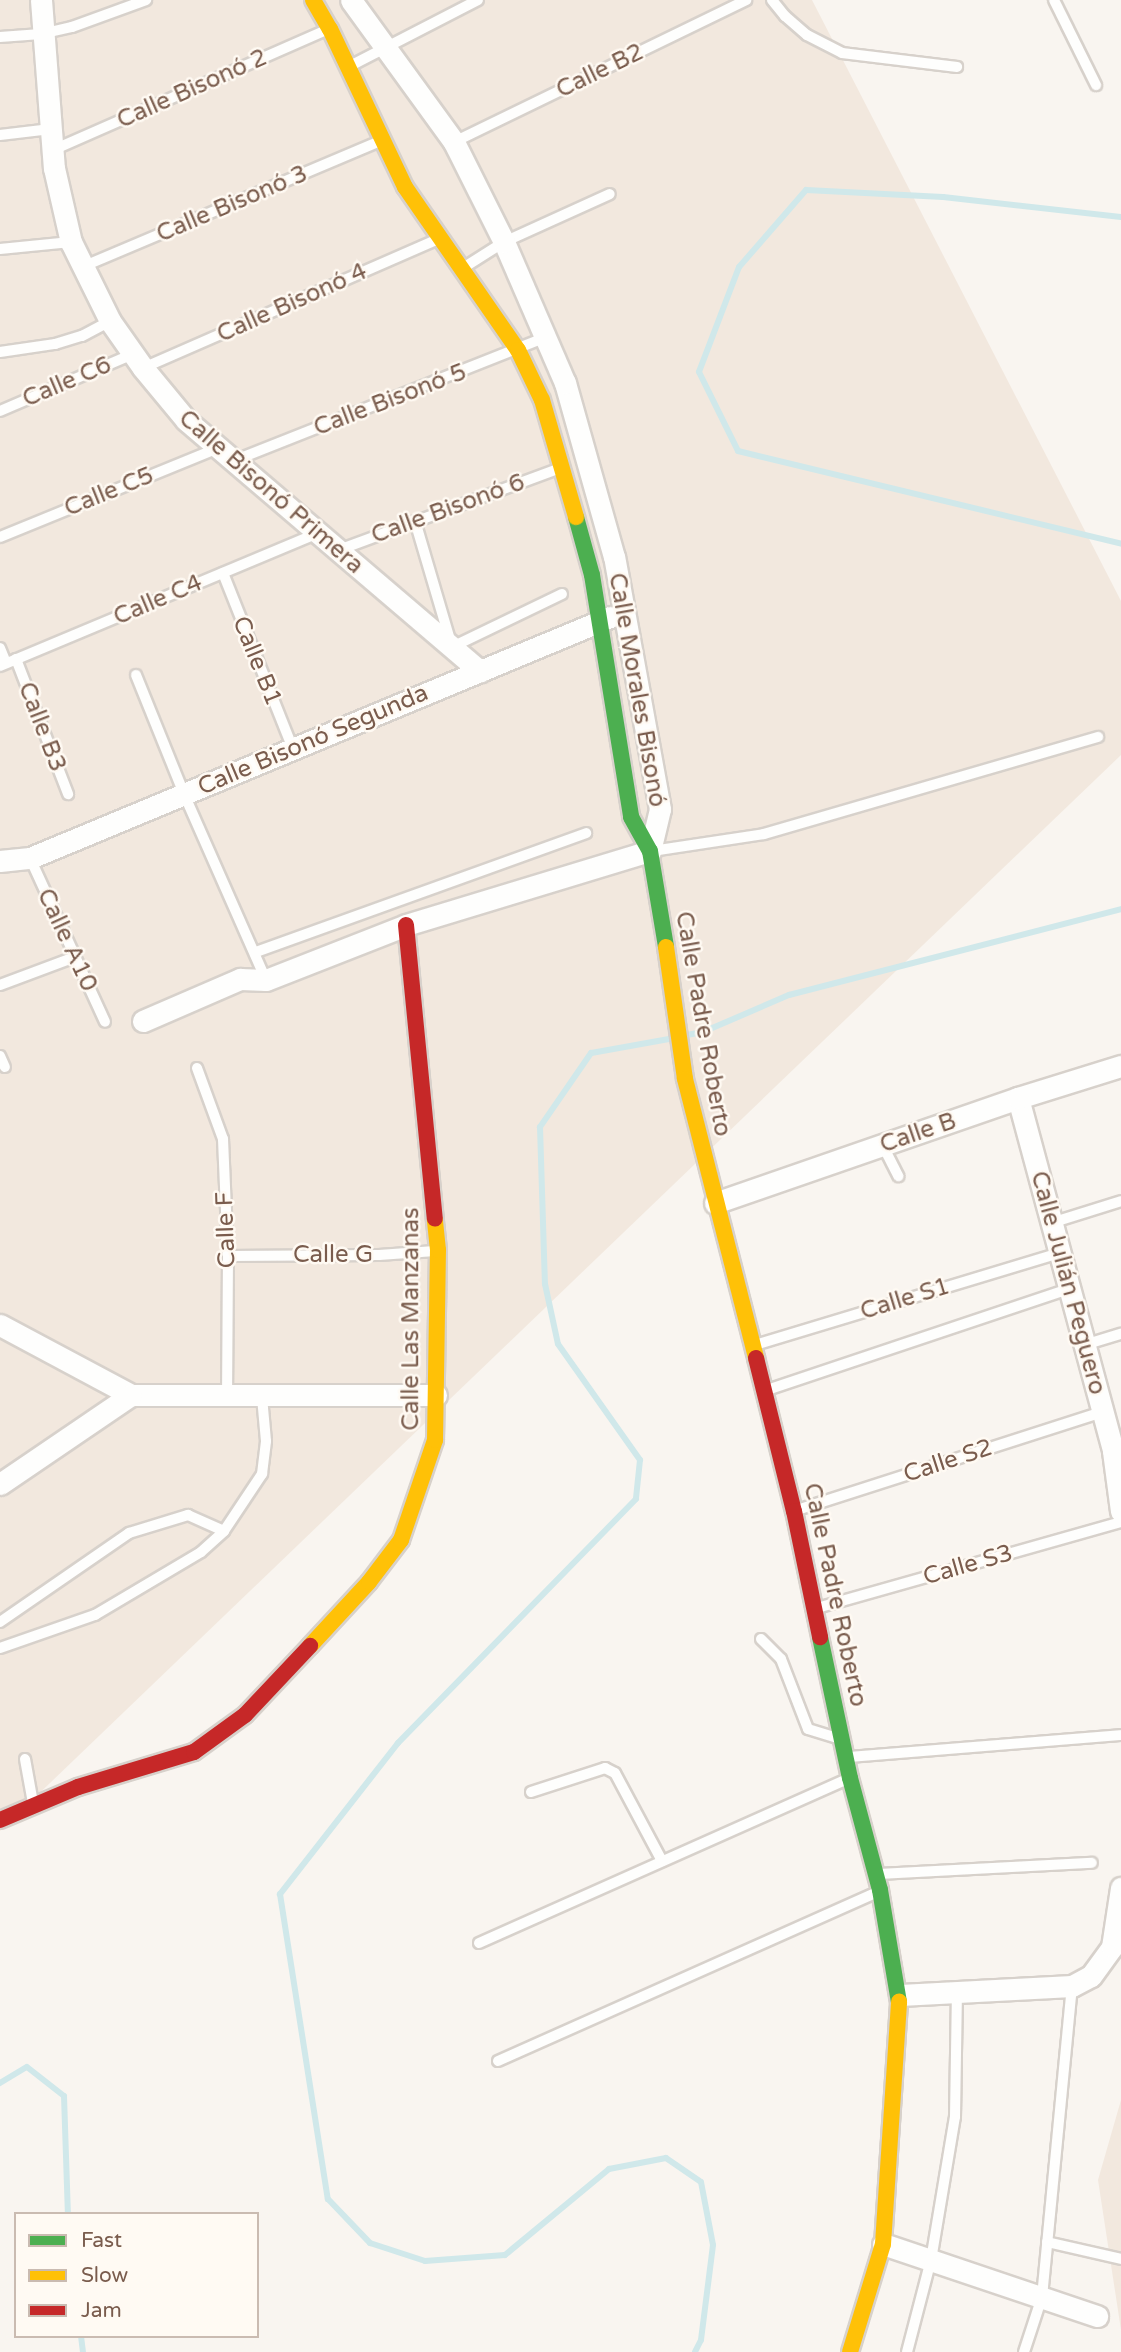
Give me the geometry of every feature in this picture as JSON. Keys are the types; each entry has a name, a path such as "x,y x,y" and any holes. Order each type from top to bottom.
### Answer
{"street":[{"name":"Calle Bisonó Primera","path":"41,0 41,34 52,139 71,243 110,321 138,361 186,420 316,534 480,671"},
{"name":"Calle Morales Bisonó","path":"313,0 331,29 405,187 518,350 542,400 602,621 631,817 650,851"},
{"name":"Calle Morales Bisonó","path":"351,0 454,142 504,242 565,383 614,556 624,610 660,810 650,851"},
{"name":"Calle Bisonó Segunda","path":"0,861 30,858 624,610"},
{"path":"143,1021 240,979 266,980 406,925 650,851"},
{"name":"Calle Padre Roberto","path":"650,851 685,1079 794,1511 850,1778 878,1882 900,1995 883,2244 850,2352"},
{"name":"Calle Las Manzanas","path":"1,1818 78,1787 194,1752 246,1715 369,1582 401,1540 435,1440 438,1251 406,925"},
{"name":"Calle B","path":"715,1203 1018,1098 1121,1066"},
{"name":"Calle Julián Peguero","path":"1018,1098 1102,1412 1117,1449 1121,1511"},
{"path":"0,1325 131,1395 436,1395"},
{"path":"0,1484 131,1395"},
{"path":"900,1995 1072,1986 1091,1976 1117,1949 1121,1888"},
{"path":"883,2244 1097,2316"}],"lane":[{"path":"0,37 41,34 111,15 146,0"},
{"path":"348,67 478,0"},
{"name":"Calle B2","path":"454,142 746,0"},
{"path":"772,0 785,16 807,35 842,53 957,67"},
{"path":"1054,0 1096,85"},
{"name":"Calle Bisonó 2","path":"0,135 52,139 331,29"},
{"name":"Calle Bisonó 3","path":"82,267 382,140"},
{"path":"463,268 504,242 610,194"},
{"name":"Calle Bisonó 4","path":"138,361 442,237"},
{"path":"0,249 71,243"},
{"path":"0,352 64,342 110,321"},
{"name":"Calle Bisonó 5","path":"226,454 546,338"},
{"name":"Calle C6","path":"0,411 138,361"},
{"name":"Calle C5","path":"0,537 226,454"},
{"name":"Calle Bisonó 6","path":"336,551 561,468"},
{"path":"415,521 452,648 562,594"},
{"name":"Calle C4","path":"7,663 316,534"},
{"name":"Calle B1","path":"223,573 293,749"},
{"name":"Calle B3","path":"0,648 68,794"},
{"path":"136,675 184,794 266,980"},
{"path":"650,851 764,834 1098,737"},
{"path":"256,953 586,832"},
{"name":"Calle A10","path":"30,858 105,1022"},
{"path":"0,985 75,957"},
{"name":"Calle F","path":"197,1068 223,1139 228,1256 227,1397"},
{"path":"883,1146 898,1175"},
{"path":"1051,1223 1121,1200"},
{"name":"Calle G","path":"228,1256 379,1255 438,1251"},
{"name":"Calle S1","path":"752,1346 1059,1253"},
{"path":"764,1391 1069,1289"},
{"path":"1084,1345 1121,1334"},
{"path":"0,1648 95,1615 201,1552 224,1531 262,1474 266,1441 262,1397"},
{"name":"Calle S2","path":"794,1511 1102,1412"},
{"path":"0,1622 129,1533 188,1516 224,1531"},
{"name":"Calle S3","path":"816,1609 1121,1522"},
{"path":"761,1639 781,1659 808,1729 835,1740 842,1739"},
{"path":"846,1757 1121,1735"},
{"path":"25,1759 34,1806"},
{"path":"531,1792 605,1768 615,1773 662,1861"},
{"path":"478,1943 850,1778"},
{"path":"498,2061 878,1882 1092,1863"},
{"path":"1028,2351 1042,2297 1072,1986"},
{"path":"907,2352 931,2260 955,2117 957,1992"},
{"path":"1047,2242 1121,2259"}],"shaded area":[{"path":"0,0 812,0 1121,601 1121,755 0,1831"},
{"path":"1121,2100 1121,2330 1098,2180"}],"waterway":[{"path":"1121,217 943,197 806,190 739,267 699,372 738,451 1121,544"},
{"path":"687,1035 703,1032 789,995 1121,909"},
{"path":"669,1039 591,1053 540,1127 545,1284 558,1344 640,1460 636,1499 398,1743 280,1894 328,2199 370,2243 425,2261 505,2255 609,2169 666,2158 701,2182 713,2245 701,2340 695,2352"},
{"path":"0,2083 27,2067 64,2096 68,2212"},
{"path":"81,2338 83,2352"}],"traffic: fast":[{"path":"576,517 592,575 631,817 650,851 666,947"},
{"path":"820,1637 850,1778 880,1890 899,2002"}],"traffic: slow":[{"path":"313,0 330,29 405,187 518,350 542,400 576,517"},
{"path":"666,947 685,1079 756,1358"},
{"path":"310,1646 369,1582 401,1540 435,1440 438,1250 435,1219"},
{"path":"850,2352 883,2244 899,2002"}],"traffic: jam":[{"path":"406,925 435,1219"},
{"path":"756,1358 794,1511 820,1637"},
{"path":"0,1820 78,1787 194,1752 245,1715 310,1646"}]}
